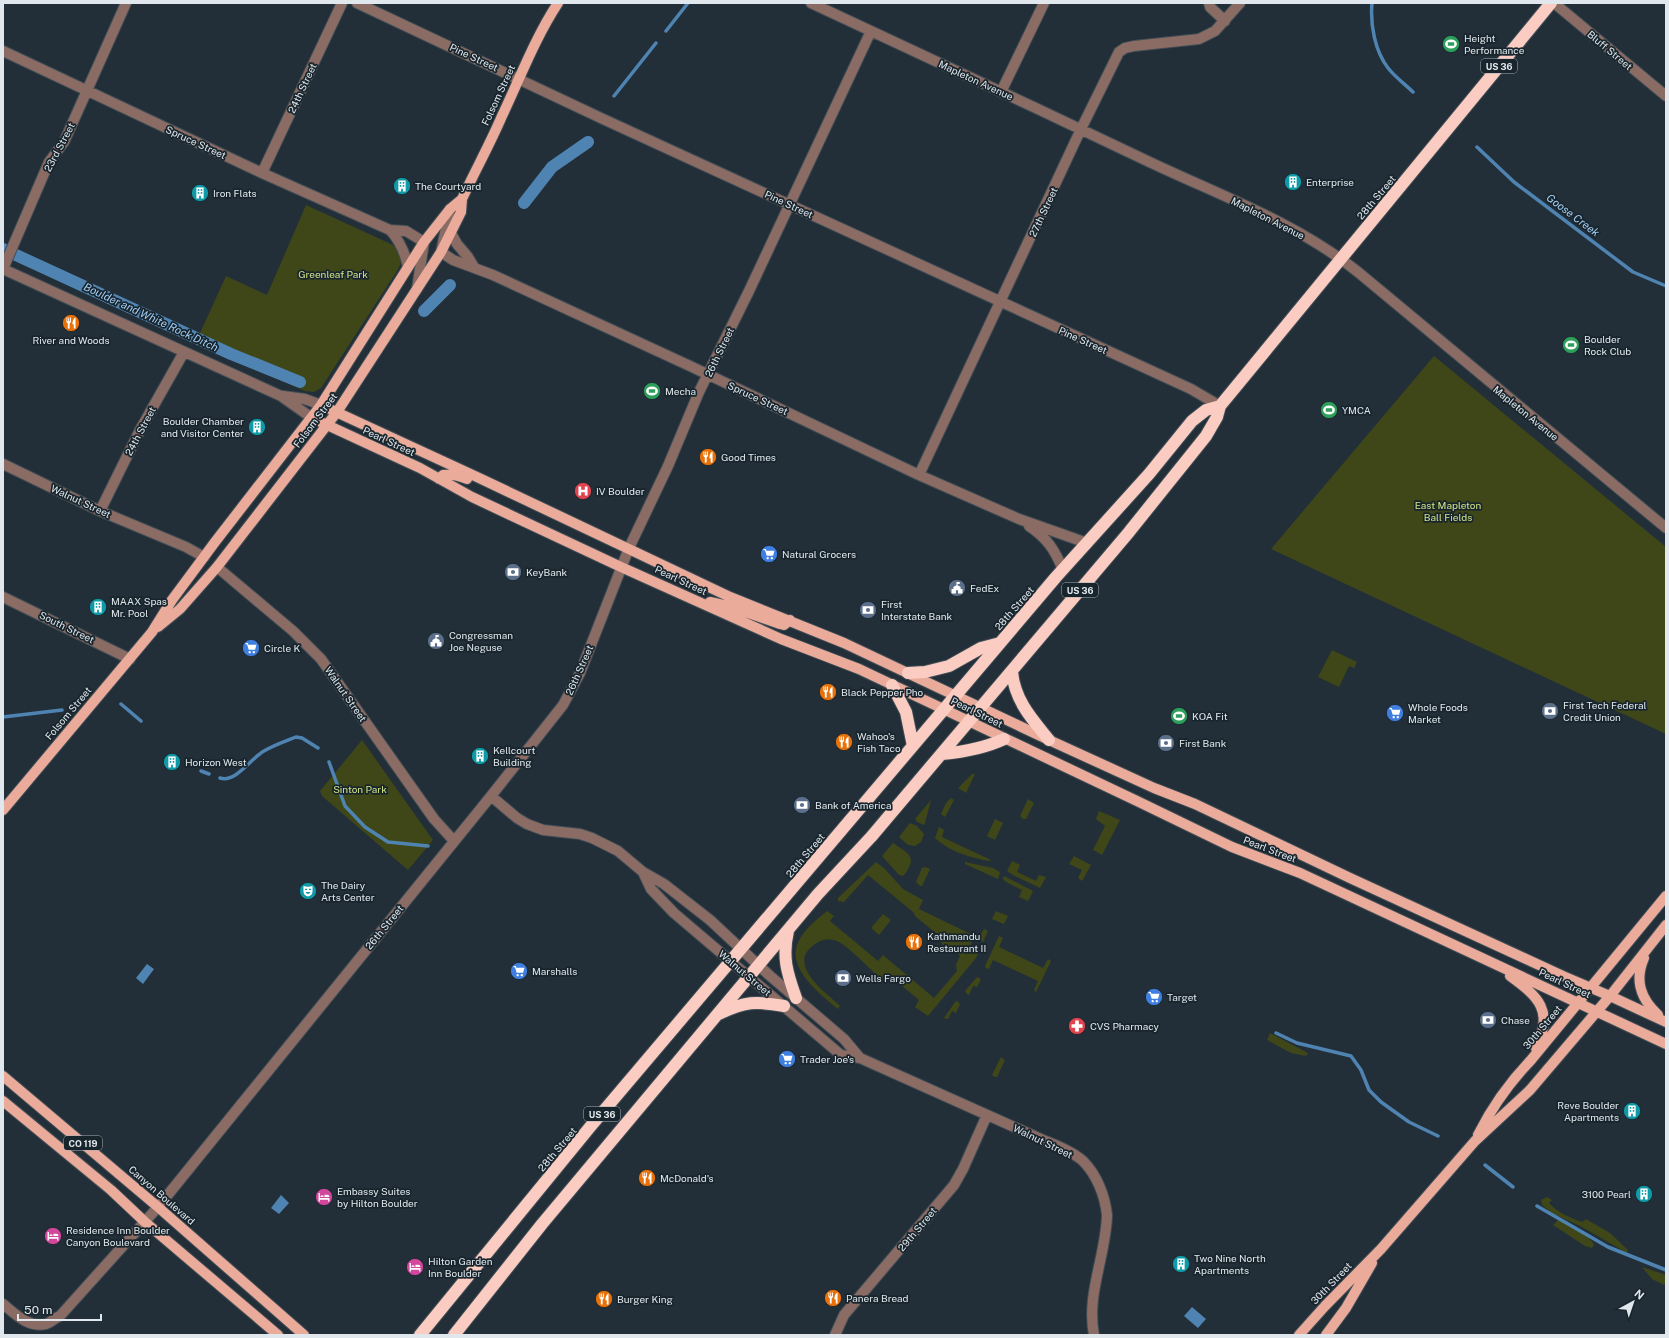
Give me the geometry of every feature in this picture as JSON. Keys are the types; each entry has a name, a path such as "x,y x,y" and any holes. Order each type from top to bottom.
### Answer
{"highway":[{"name":"28th Street","path":"454,1335 546,1218 758,965 818,894 871,837 1129,532 1206,436 1213,426 1220,406 1340,258 1552,3"},
{"name":"28th Street","path":"420,1335 546,1181 730,961 1000,643 1192,422 1206,410 1220,406"},
{"path":"908,673 925,672 949,666 981,648 1000,643"},
{"path":"1012,672 1013,684 1021,704 1049,740"},
{"path":"892,685 906,712 913,746"},
{"path":"942,754 965,752 983,746 992,745 1004,739"},
{"path":"788,930 784,951 785,960 796,998"},
{"path":"716,1015 736,1006 752,1002 784,1006"}],"main road":[{"name":"Folsom Street","path":"152,632 180,609 217,567 327,426 441,252 461,212 462,199 502,116 518,78 558,3"},
{"name":"Folsom Street","path":"3,810 152,632 172,600 204,557 312,418 424,242 450,209 462,199"},
{"name":"Pearl Street","path":"321,405 629,548 730,597 844,642 1049,740 1154,788 1195,804 1350,878 1590,988 1666,1021"},
{"name":"Pearl Street","path":"312,418 420,468 472,497 621,567 781,639 859,670 892,685 1232,847 1300,873 1666,1044"},
{"path":"440,479 443,475 458,475 495,492 514,495"},
{"path":"692,598 728,606 784,625 790,620"},
{"name":"30th Street","path":"1475,1141 1489,1114 1510,1081 1531,1060 1666,896"},
{"name":"30th Street","path":"1299,1335 1380,1249 1475,1141 1530,1090 1610,996 1666,925"},
{"path":"1648,949 1639,973 1640,991 1649,1005 1666,1021"},
{"path":"1488,961 1527,988 1537,999 1543,1010 1544,1023 1542,1033 1531,1060"},
{"name":"Canyon Boulevard","path":"3,1076 158,1207 304,1335"},
{"name":"CO 119","path":"3,1101 111,1190 145,1222 278,1335"},
{"name":"30th Street","path":"1326,1335 1346,1308 1380,1249"}],"street":[{"name":"23rd Street","path":"3,269 49,162 64,142 126,3"},
{"name":"24th Street","path":"262,173 342,3"},
{"name":"Pine Street","path":"357,3 603,119 1191,389 1220,406"},
{"name":"Mapleton Avenue","path":"811,3 1081,129 1139,158 1263,214 1322,246 1340,258 1666,528"},
{"path":"1001,92 1044,3"},
{"path":"1209,3 1210,7 1225,21"},
{"name":"27th Street","path":"919,475 1001,303 1081,129 1119,52 1125,48 1134,46 1200,39 1215,31 1240,3"},
{"name":"Bluff Street","path":"1552,3 1666,96"},
{"name":"26th Street","path":"4,1308 22,1320 34,1325 46,1324 60,1316 158,1207 491,796 552,720 569,695 629,548 668,466 708,375 871,31"},
{"name":"Spruce Street","path":"3,51 262,173 390,230 406,231 424,242"},
{"path":"441,252 450,209"},
{"name":"Spruce Street","path":"390,230 398,239 403,248 408,267"},
{"path":"451,233 474,267"},
{"path":"417,289 424,242"},
{"name":"Spruce Street","path":"441,252 453,260 493,275 919,475 1019,519 1087,543"},
{"name":"Pearl Street","path":"3,269 281,396 312,418"},
{"name":"24th Street","path":"100,511 140,430 184,352"},
{"name":"Pearl Street","path":"281,396 305,399 321,405"},
{"name":"Walnut Street","path":"3,464 100,511 186,547 204,557"},
{"name":"Spruce Street","path":"1019,519 1035,530 1047,541 1055,552 1063,570"},
{"name":"Walnut Street","path":"217,567 293,630 321,659 434,819 454,841"},
{"name":"South Street","path":"3,597 130,659"},
{"name":"Walnut Street","path":"491,796 517,818 527,824 543,830 580,834 606,844 618,851 643,872 685,899 719,927 758,965 844,1039 860,1058"},
{"name":"Walnut Street","path":"643,872 651,888 663,902 841,1055 860,1058 1070,1152 1083,1161 1094,1176 1103,1197 1107,1215 1093,1294 1092,1317 1094,1335"},
{"name":"29th Street","path":"834,1335 844,1316 954,1185 963,1169 987,1115"}],"green space":[{"name":"Greenleaf Park","path":"306,205 393,245 401,257 401,263 397,271 321,388 314,392 305,391 206,347 200,342 200,333 226,276 267,295"},
{"name":"East Mapleton Ball Fields","path":"1434,356 1666,547 1666,734 1271,549"},
{"path":"1332,650 1357,662 1354,668 1349,666 1339,687 1318,677"},
{"name":"Sinton Park","path":"362,740 433,840 408,870 322,796 320,791"},
{"path":"972,774 975,774 966,793 958,788"},
{"path":"951,798 954,800 945,817 941,814 946,803"},
{"path":"1028,799 1034,803 1026,819 1023,819 1020,816"},
{"path":"931,800 924,825 917,822 915,819"},
{"path":"1099,811 1120,820 1102,855 1093,850 1105,826 1096,819"},
{"path":"995,819 1003,823 995,840 987,836"},
{"path":"910,823 917,826 924,834 921,842 915,846 908,845 899,837"},
{"path":"939,827 944,830 942,837 991,860 989,861 967,856 947,847 935,838"},
{"path":"893,843 907,853 911,859 911,863 903,876 899,875 882,856"},
{"path":"1074,856 1091,865 1082,881 1078,878 1082,870 1069,864"},
{"path":"1012,861 1020,865 1017,872 1036,881 1039,875 1046,877 1040,888 1007,871"},
{"path":"876,862 884,868 903,889 923,900 919,909 979,938 984,929 988,931 983,942 974,938 970,946 979,951 976,958 928,1016 915,1007 919,1000 889,975 883,981 849,949 839,942 827,939 818,942 807,952 804,960 810,976 816,984 840,1006 838,1009 808,982 797,964 796,954 799,940 809,926 827,911 834,916 830,921 878,961 883,955 934,998 957,971 956,965 960,956 954,949 948,950 937,938 937,934 868,875 844,902 838,901 838,898"},
{"path":"965,862 993,868 1000,872 998,879 965,864"},
{"path":"925,867 930,869 922,886 920,886 916,882 922,868"},
{"path":"1004,876 1033,891 1028,901 1019,897 1022,890 1006,882 1003,879"},
{"path":"996,911 1008,916 1004,924 992,919"},
{"path":"883,914 891,920 879,935 871,928"},
{"path":"999,936 1003,938 999,947 1043,968 1048,959 1051,961 1036,992 1034,990 1038,981 993,960 989,969 986,968 985,966"},
{"path":"977,977 981,979 977,987 973,986 969,995 967,994 965,991"},
{"path":"957,1001 960,1004 956,1013 952,1011 948,1019 944,1018 955,1002"},
{"path":"1270,1033 1308,1053 1306,1056 1291,1053 1267,1040"},
{"path":"1001,1057 1005,1060 997,1077 995,1077 992,1075"},
{"path":"1547,1197 1552,1200 1549,1203 1564,1214 1582,1222 1586,1219 1610,1233 1628,1250 1627,1253 1582,1227 1552,1213 1542,1205 1541,1200"},
{"path":"1558,1220 1586,1235 1594,1244 1592,1248 1585,1246 1553,1225"},
{"path":"1642,1267 1666,1275 1666,1283 1664,1285 1652,1279"}],"water":[{"path":"147,964 154,969 143,984 136,978"},
{"path":"281,1195 289,1203 279,1214 271,1208"},
{"path":"1192,1307 1206,1319 1198,1328 1184,1316"}],"waterway":[{"name":"Boulder and White Rock Ditch","path":"666,31 688,3"},
{"name":"Goose Creek","path":"1372,3 1374,37 1383,61 1388,68 1413,92"},
{"name":"Boulder and White Rock Ditch","path":"614,96 656,43"},
{"name":"Boulder and White Rock Ditch","path":"524,203 552,167 588,142"},
{"name":"Goose Creek","path":"1477,147 1514,182 1633,272 1666,286"},
{"name":"Boulder and White Rock Ditch","path":"3,249 231,354 300,382"},
{"name":"Boulder and White Rock Ditch","path":"424,311 450,285"},
{"path":"121,704 141,721"},
{"path":"3,717 62,710"},
{"path":"220,778 226,779 238,774 259,754 296,737 302,738 318,748"},
{"path":"329,762 345,806 365,827 388,842 428,846"},
{"path":"201,771 209,774"},
{"path":"1276,1033 1297,1043 1351,1056 1361,1070 1369,1090 1381,1102 1409,1122 1438,1136"},
{"path":"1485,1165 1513,1187"},
{"path":"1537,1206 1608,1247 1666,1270"}],"place":[{"name":"Height Performance","path":"1451,44"},
{"name":"Enterprise","path":"1293,182"},
{"name":"The Courtyard","path":"402,186"},
{"name":"Iron Flats","path":"200,193"},
{"name":"River and Woods","path":"71,323"},
{"name":"Boulder Rock Club","path":"1571,345"},
{"name":"Mecha","path":"652,391"},
{"name":"YMCA","path":"1329,410"},
{"name":"Boulder Chamber and Visitor Center","path":"257,427"},
{"name":"Good Times","path":"708,457"},
{"name":"IV Boulder","path":"583,491"},
{"name":"Natural Grocers","path":"769,554"},
{"name":"KeyBank","path":"513,572"},
{"name":"FedEx","path":"957,588"},
{"name":"MAAX Spas Mr. Pool","path":"98,607"},
{"name":"First Interstate Bank","path":"868,610"},
{"name":"Congressman Joe Neguse","path":"436,641"},
{"name":"Circle K","path":"251,648"},
{"name":"Black Pepper Pho","path":"828,692"},
{"name":"First Tech Federal Credit Union","path":"1550,711"},
{"name":"Whole Foods Market","path":"1395,713"},
{"name":"KOA Fit","path":"1179,716"},
{"name":"Wahoo's Fish Taco","path":"844,742"},
{"name":"First Bank","path":"1166,743"},
{"name":"Kellcourt Building","path":"480,756"},
{"name":"Horizon West","path":"172,762"},
{"name":"Bank of America","path":"802,805"},
{"name":"The Dairy Arts Center","path":"308,891"},
{"name":"Kathmandu Restaurant II","path":"914,942"},
{"name":"Marshalls","path":"519,971"},
{"name":"Wells Fargo","path":"843,978"},
{"name":"Target","path":"1154,997"},
{"name":"Chase","path":"1488,1020"},
{"name":"CVS Pharmacy","path":"1077,1026"},
{"name":"Trader Joe's","path":"787,1059"},
{"name":"Reve Boulder Apartments","path":"1632,1111"},
{"name":"McDonald's","path":"647,1178"},
{"name":"3100 Pearl","path":"1644,1194"},
{"name":"Embassy Suites by Hilton Boulder","path":"324,1197"},
{"name":"Residence Inn Boulder Canyon Boulevard","path":"53,1236"},
{"name":"Two Nine North Apartments","path":"1181,1264"},
{"name":"Hilton Garden Inn Boulder","path":"415,1267"},
{"name":"Panera Bread","path":"833,1298"},
{"name":"Burger King","path":"604,1299"}]}
